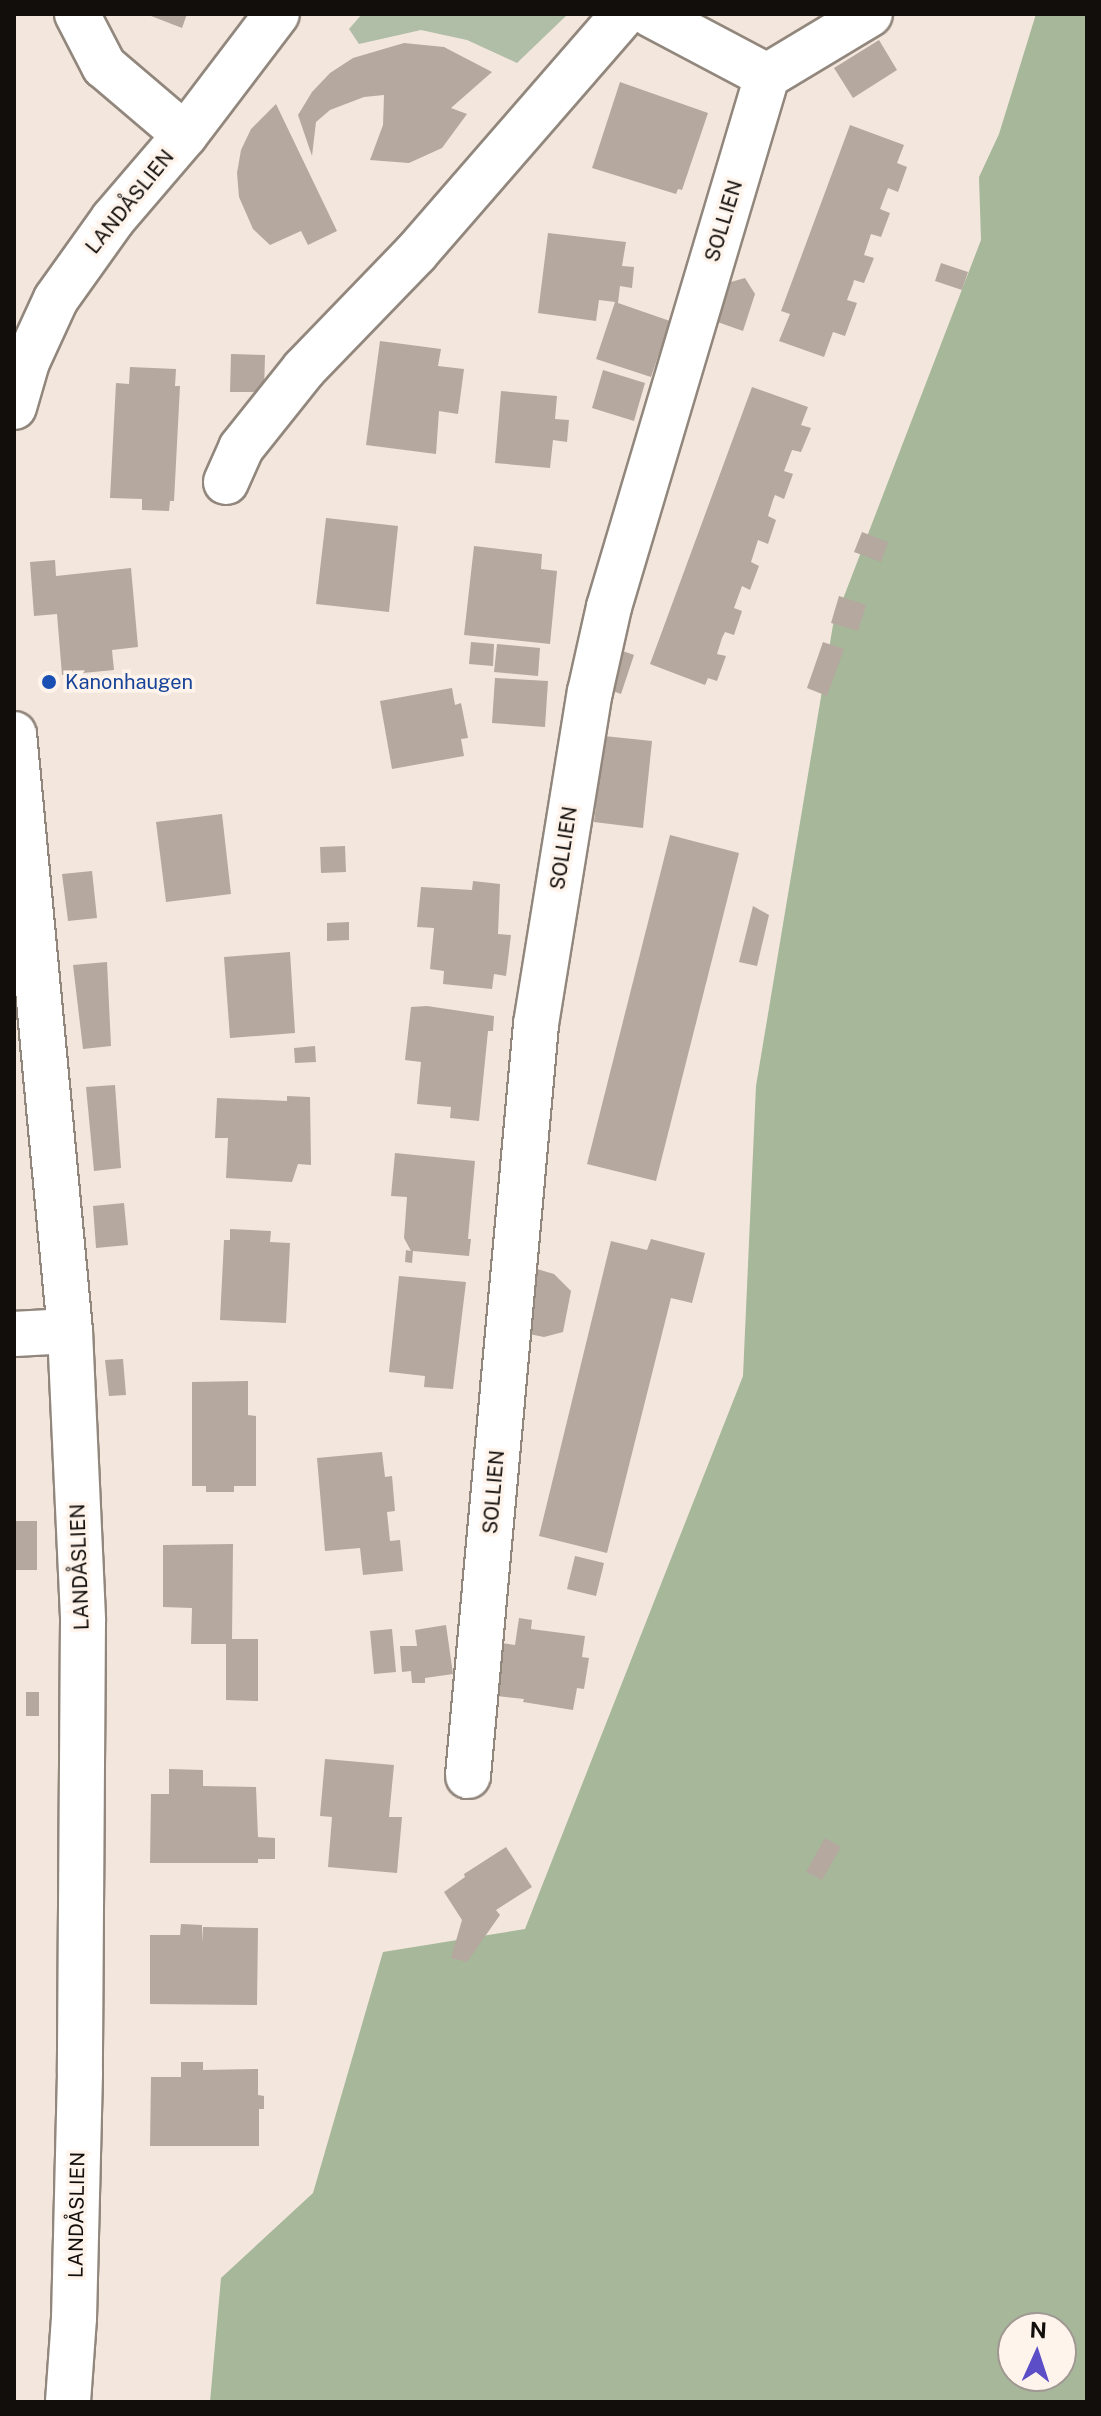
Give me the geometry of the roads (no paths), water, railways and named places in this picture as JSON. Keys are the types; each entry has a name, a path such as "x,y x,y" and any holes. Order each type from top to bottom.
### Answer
{"street":[{"path":"77,14 104,66 185,135"},
{"name":"LANDÅSLIEN","path":"14,407 27,362 56,299 113,219 185,135 277,14"},
{"path":"226,482 241,448 304,369 459,206 624,14"},
{"path":"650,14 767,76 870,14"},
{"name":"SOLLIEN","path":"468,1776 536,1024 590,692 609,607 767,76"},
{"name":"LANDÅSLIEN","path":"14,734 70,1331 83,1621 80,2088 74,2318 68,2402"},
{"path":"14,1334 70,1331"}],"place":[{"name":"Kanonhaugen","path":"49,682"}]}
